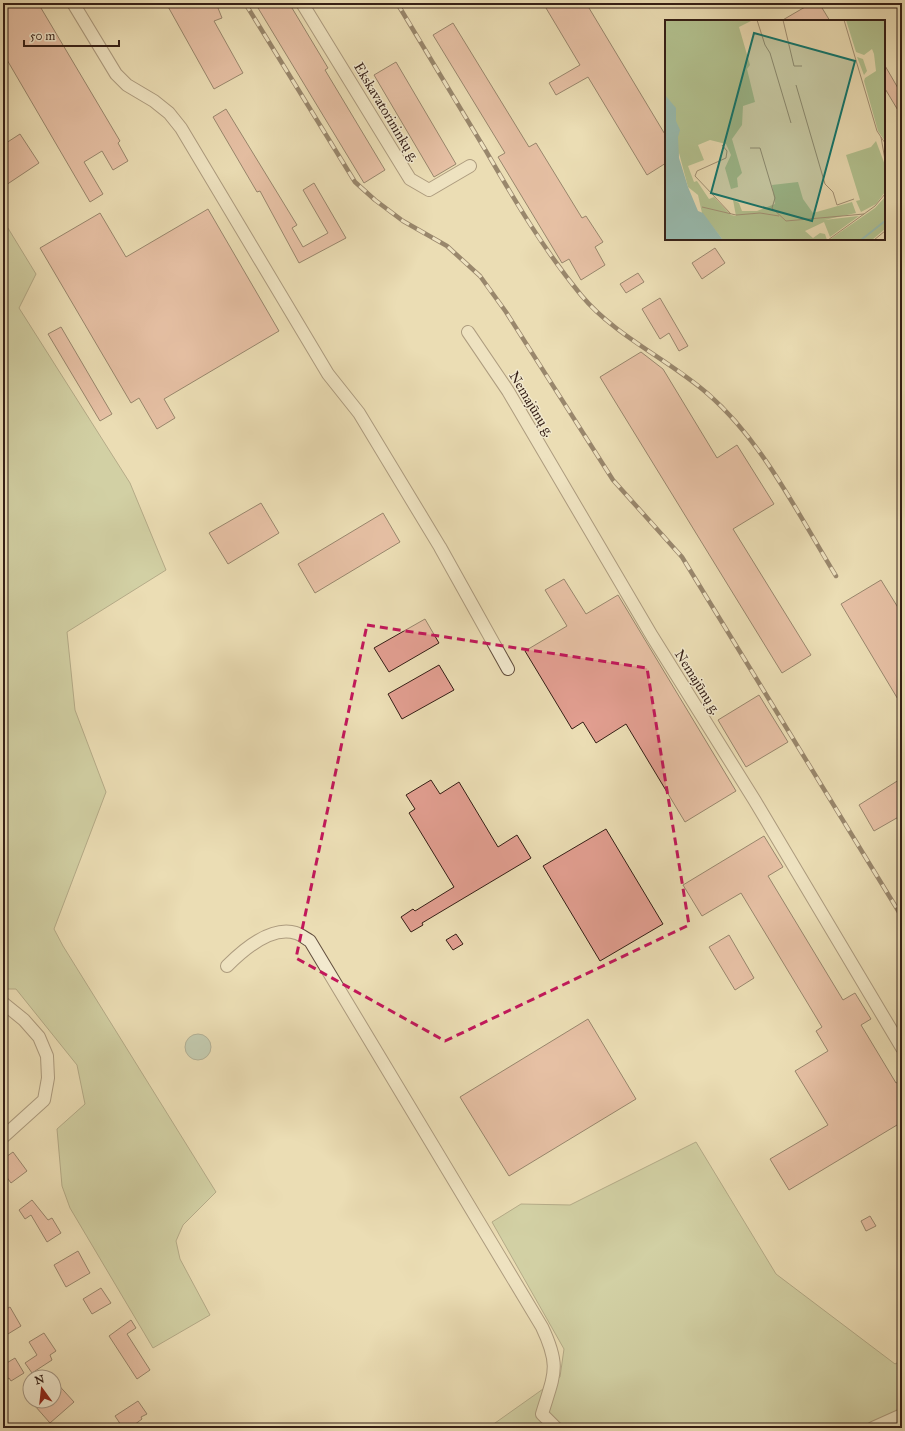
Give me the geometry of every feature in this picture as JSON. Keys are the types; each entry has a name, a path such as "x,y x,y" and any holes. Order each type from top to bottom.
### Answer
{"street":[{"path":"73,3 116,74 127,85 154,101 169,113 181,128 328,374 363,420 440,547 508,669"},
{"name":"Ekskavatorininkų g.","path":"302,3 410,179 429,190 470,166"},
{"name":"Nemajūnų g.","path":"468,332 508,391 652,636 755,801 902,1048"},
{"path":"227,966 243,950 266,936 278,933 295,932 310,941 542,1327 551,1346 555,1361 554,1372 542,1414 556,1428"},
{"path":"3,1003 24,1020 39,1037 47,1056 48,1078 44,1100 3,1137"},
{"path":"873,1428 902,1415"}],"highlighted area":[{"path":"367,625 647,668 689,925 445,1041 296,958"}],"green space":[{"path":"3,220 36,274 19,308 130,483 166,570 67,632 75,710 106,792 54,929 63,946 216,1192 183,1225 176,1241 180,1259 210,1315 153,1348 70,1208 62,1186 57,1129 85,1104 77,1065 16,989 3,989"},
{"path":"696,1142 776,1274 895,1364 902,1360 902,1428 488,1428 560,1377 564,1349 492,1222 521,1204 570,1205"}],"water":[{"path":"198,1034 207,1038 211,1047 207,1056 198,1060 189,1056 185,1047 189,1038"}],"building":[{"path":"3,3 38,3 120,141 118,143 128,161 113,170 102,151 84,162 103,194 90,202 3,53"},
{"path":"166,3 216,3 222,18 214,21 243,73 214,89"},
{"path":"255,3 289,3 328,68 325,70 385,170 364,183"},
{"path":"543,3 586,3 665,134 665,164 647,175 588,77 556,95 549,83 580,65"},
{"path":"802,3 819,3 829,20 783,20 805,7"},
{"path":"453,23 529,147 536,143 582,218 586,216 603,242 595,247 605,265 581,280 569,259 562,263 498,157 505,153 433,35"},
{"path":"396,62 456,164 434,177 374,75"},
{"path":"885,66 902,95 902,117 885,89"},
{"path":"226,109 297,225 292,228 303,247 328,233 303,190 314,183 346,238 299,263 260,191 257,192 213,117"},
{"path":"20,134 39,163 3,187 3,145"},
{"path":"208,209 279,331 164,399 175,418 157,429 139,398 131,403 40,248 100,213 126,257"},
{"path":"715,248 725,263 702,279 692,263"},
{"path":"638,273 644,282 626,293 620,284"},
{"path":"660,298 688,346 679,351 669,333 660,339 642,309"},
{"path":"61,327 112,414 100,421 48,334"},
{"path":"641,352 663,369 717,458 737,445 774,504 733,529 811,655 782,673 600,377"},
{"path":"261,503 279,533 228,564 209,533"},
{"path":"383,513 400,542 315,593 298,564"},
{"path":"564,579 586,614 618,595 736,791 685,822 626,724 596,743 583,722 572,729 525,651 567,626 545,590"},
{"path":"881,580 902,614 902,706 841,604"},
{"path":"425,619 439,643 389,672 374,648"},
{"path":"439,665 454,690 402,719 388,694"},
{"path":"759,695 788,742 746,767 718,720"},
{"path":"902,778 902,815 874,831 859,805"},
{"path":"431,780 440,794 459,782 498,847 517,835 531,858 422,923 423,925 411,932 401,917 413,909 415,911 454,887 409,813 415,809 406,795"},
{"path":"606,829 663,924 600,961 543,866"},
{"path":"764,836 783,867 768,876 843,1000 855,993 871,1019 861,1025 896,1083 902,1080 902,1122 789,1190 770,1159 828,1125 795,1071 828,1051 816,1031 822,1027 741,893 702,916 683,885"},
{"path":"456,934 463,944 453,950 446,940"},
{"path":"729,935 754,978 735,990 709,947"},
{"path":"588,1019 636,1099 509,1176 460,1097"},
{"path":"13,1152 27,1171 11,1183 3,1172 3,1159"},
{"path":"32,1200 48,1220 52,1218 61,1233 47,1242 31,1215 25,1219 19,1210"},
{"path":"870,1216 876,1226 866,1231 861,1221"},
{"path":"78,1251 90,1273 66,1287 54,1265"},
{"path":"101,1288 111,1303 92,1314 83,1299"},
{"path":"10,1307 21,1326 3,1337 3,1311"},
{"path":"131,1320 136,1328 127,1334 150,1370 137,1379 109,1336"},
{"path":"44,1333 56,1351 50,1355 52,1360 38,1369 29,1369 25,1363 37,1355 29,1342"},
{"path":"15,1358 22,1370 22,1374 11,1381 9,1378 3,1381 3,1369 7,1367 5,1364"},
{"path":"62,1389 74,1402 50,1423 38,1409 62,1409"},
{"path":"138,1401 147,1414 141,1417 142,1419 130,1428 123,1428 115,1416"}],"railway":[{"path":"245,3 355,182 375,200 403,221 447,246 480,276 506,312 613,480 682,557 902,917"},
{"path":"397,3 519,207 567,278 595,310 610,323 692,381 728,413 763,456 836,576"}]}
